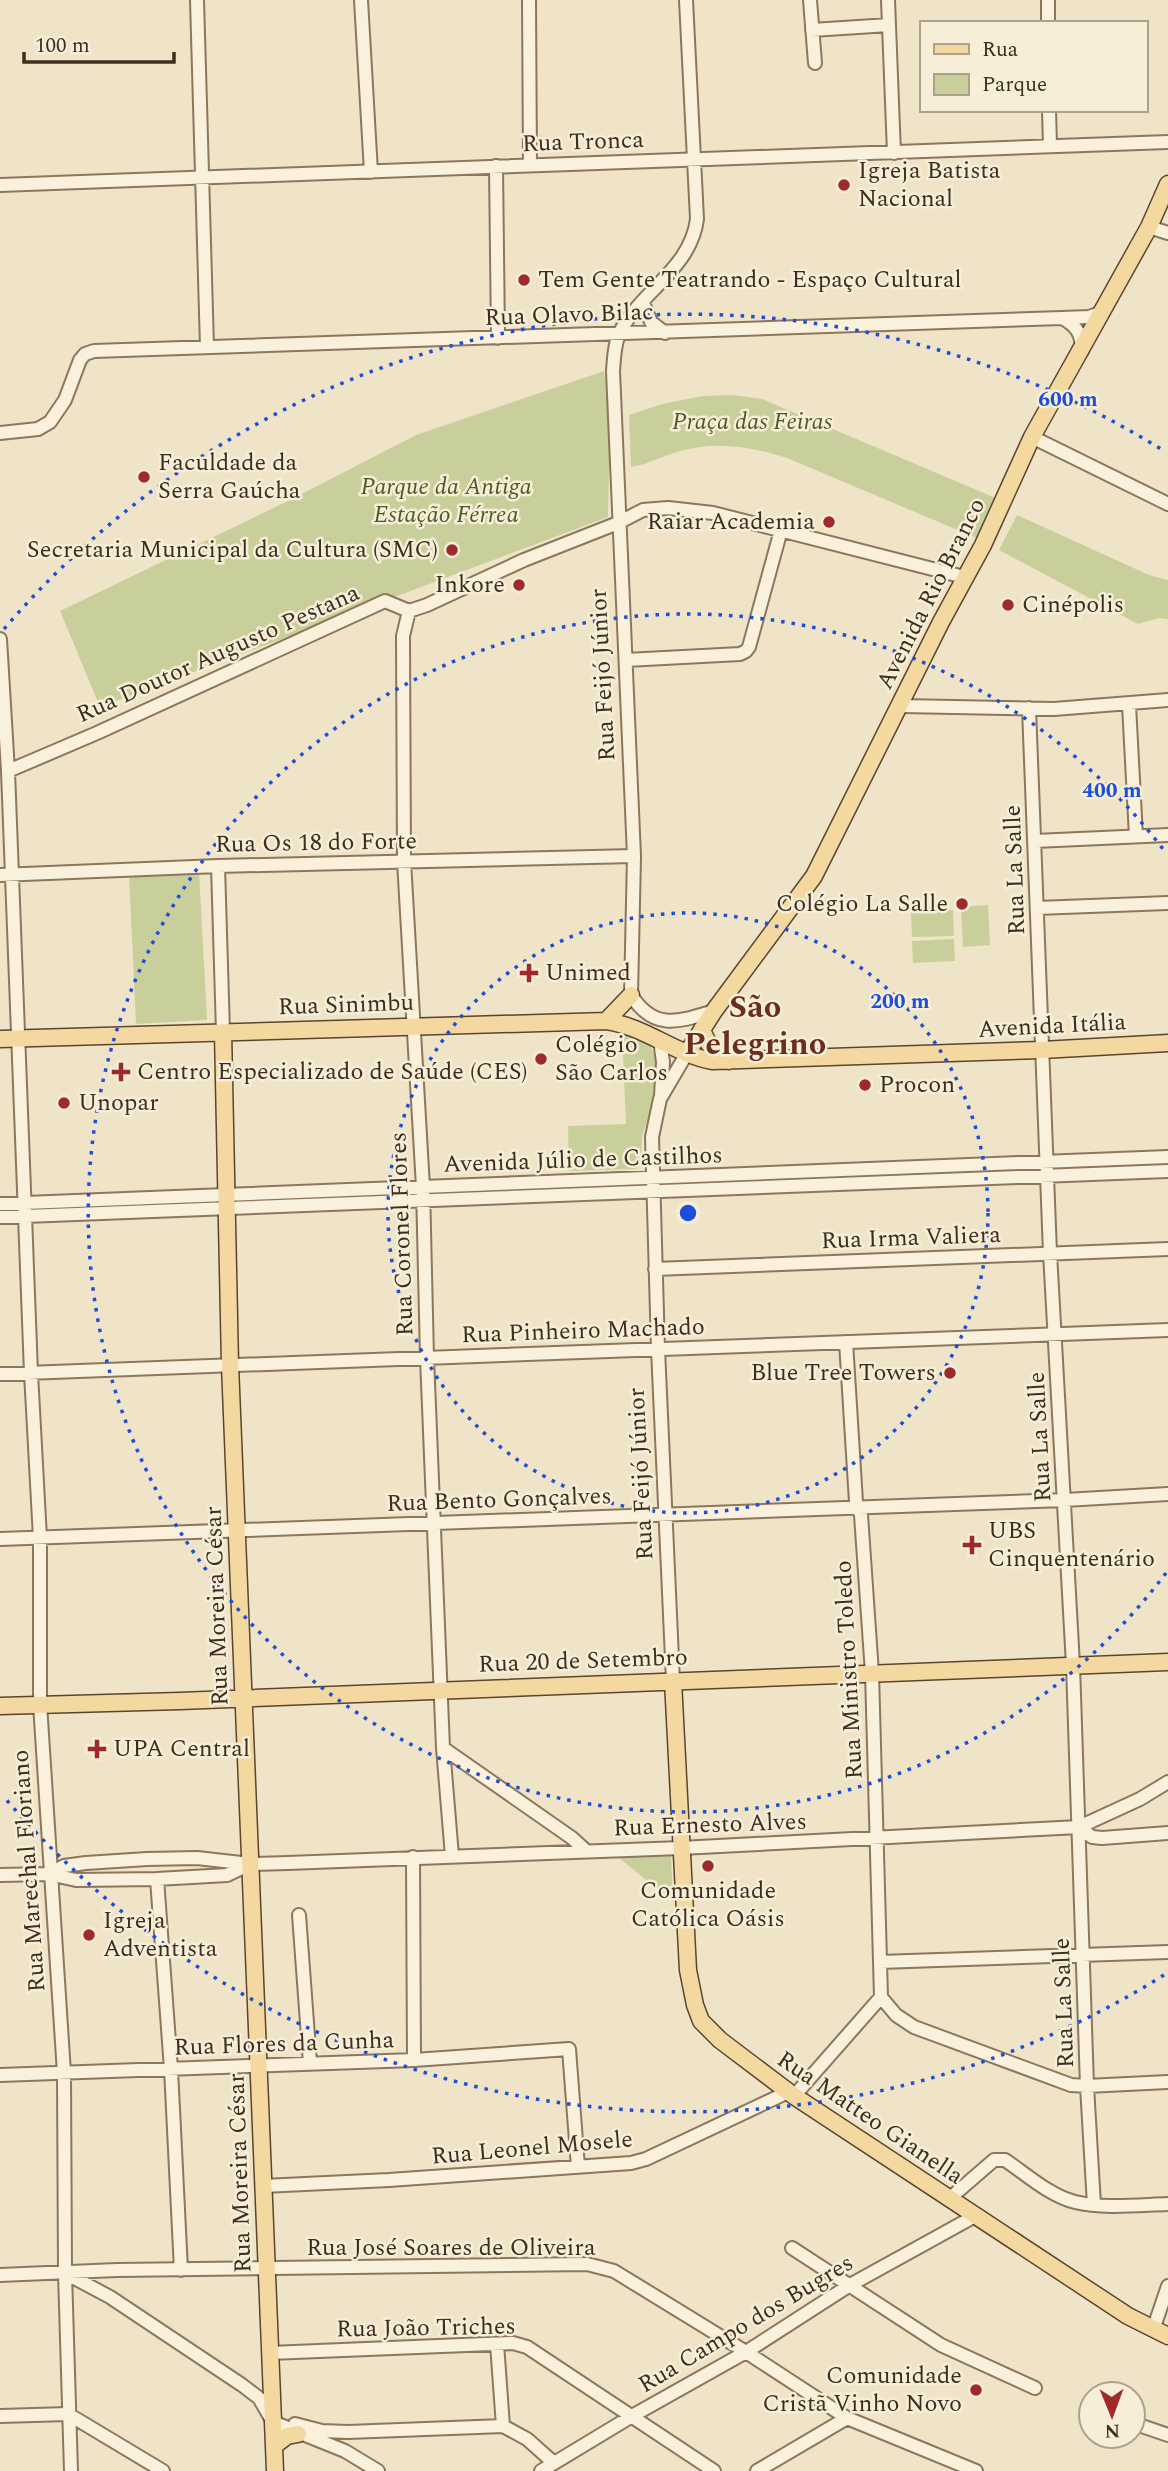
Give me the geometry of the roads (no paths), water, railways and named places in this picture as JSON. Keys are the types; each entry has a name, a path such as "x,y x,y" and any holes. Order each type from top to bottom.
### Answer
{"main road":[{"name":"Avenida Rio Branco","path":"687,1053 714,1011 814,876 964,577 983,545 1032,437 1149,227 1168,184"},
{"path":"606,1021 631,995"},
{"name":"Rua Sinimbu","path":"0,1039 606,1021 617,1023 687,1053"},
{"path":"702,1029 705,1041 729,1061"},
{"name":"Rua Moreira César","path":"223,1032 230,1365 275,2471"},
{"name":"Avenida Itália","path":"687,1053 699,1059 729,1061 1168,1043"},
{"name":"Rua 20 de Setembro","path":"0,1706 1168,1662"},
{"name":"Rua Feijó Júnior","path":"673,1681 681,1848"},
{"name":"Rua Matteo Gianella","path":"681,1848 688,1970 701,2021 720,2040 791,2094 1128,2316 1161,2333"},
{"path":"274,2446 287,2436 298,2434"}],"street":[{"path":"197,0 207,347"},
{"path":"361,0 372,172"},
{"path":"529,0 530,165"},
{"name":"Rua Feijó Júnior","path":"631,995 634,856 618,523 614,352 619,334 684,256 695,233 686,0"},
{"path":"810,0 814,62"},
{"path":"888,0 894,153"},
{"path":"1048,0 1048,21"},
{"path":"812,30 889,25"},
{"path":"1049,112 1050,146"},
{"name":"Rua Tronca","path":"0,185 1168,142"},
{"path":"496,166 498,338"},
{"path":"1149,227 1168,233"},
{"path":"643,303 651,322 665,333"},
{"name":"Rua Olavo Bilac","path":"0,433 38,429 50,422 65,400 80,360 85,354 94,351 1089,317 1103,312"},
{"path":"1062,318 1077,330 1082,351"},
{"path":"1032,437 1167,501"},
{"path":"409,611 643,510 668,508 713,513 964,577"},
{"path":"626,660 740,654 746,651 750,647 781,530"},
{"name":"Rua Doutor Augusto Pestana","path":"8,771 385,601 409,611"},
{"name":"Rua Coronel Flores","path":"409,611 403,636 404,861 423,1194 440,1690 452,1856"},
{"name":"Rua Marechal Floriano","path":"0,639 8,771 6,875 18,1038 40,1538 40,1704 64,2073 65,2273 71,2471"},
{"path":"901,706 1084,708 1168,700"},
{"path":"1129,705 1136,836"},
{"name":"Rua La Salle","path":"1030,708 1046,1162 1073,1665 1087,2086 1094,2205"},
{"path":"1035,841 1168,835"},
{"name":"Rua Os 18 do Forte","path":"6,875 218,866 634,856"},
{"name":"Rua Moreira César","path":"218,866 223,1032"},
{"path":"1037,908 1168,903"},
{"path":"631,995 641,1011 653,1018 680,1020 714,1011"},
{"name":"Rua Feijó Júnior","path":"660,1040 663,1062 660,1099 652,1138 652,1184 673,1681"},
{"name":"Rua Feijó Júnior","path":"660,1099 687,1053"},
{"name":"Avenida Júlio de Castilhos","path":"756,1181 803,1172 1168,1157"},
{"path":"1147,1158 1148,1172"},
{"path":"1097,1160 1097,1174"},
{"path":"994,1164 994,1178"},
{"path":"898,1168 898,1182"},
{"path":"849,1170 849,1184"},
{"name":"Avenida Júlio de Castilhos","path":"0,1217 25,1210 652,1184 756,1181 803,1185 849,1184 1168,1171"},
{"path":"803,1172 803,1185"},
{"name":"Avenida Júlio de Castilhos","path":"0,1204 25,1210"},
{"name":"Rua Irma Valiera","path":"655,1269 1168,1249"},
{"name":"Rua Pinheiro Machado","path":"0,1374 1168,1330"},
{"name":"Rua Ministro Toledo","path":"846,1342 856,1502 859,1507 872,1673 881,1997"},
{"name":"Rua Bento Gonçalves","path":"0,1539 1168,1494"},
{"path":"443,1748 572,1838 585,1850"},
{"path":"1079,1827 1140,1799 1168,1782"},
{"name":"Rua Ernesto Alves","path":"50,1874 64,1867 86,1863 197,1857 250,1864 681,1848 1079,1827 1092,1837 1102,1838 1168,1833"},
{"path":"413,1857 414,2060"},
{"name":"Rua Ernesto Alves","path":"0,1875 50,1874 76,1880 157,1879 227,1875 250,1864"},
{"path":"157,1879 171,2069 181,2270"},
{"path":"299,1914 310,2063"},
{"path":"880,1962 1168,1952"},
{"path":"791,2094 881,1997 896,2015 914,2027 1071,2085 1168,2082"},
{"name":"Rua Flores da Cunha","path":"0,2075 414,2060 569,2049 578,2167"},
{"name":"Rua Leonel Mosele","path":"263,2186 631,2163 646,2159 791,2094"},
{"path":"949,2199 994,2160 1000,2159 1063,2198 1094,2205 1168,2204"},
{"name":"Rua Campo dos Bugres","path":"541,2471 746,2352 850,2285 975,2216"},
{"path":"792,2248 941,2345 1035,2388"},
{"name":"Rua José Soares de Oliveira","path":"0,2275 117,2270 587,2264 614,2271 847,2418 976,2471"},
{"path":"110,2297 109,2283 117,2270"},
{"path":"65,2273 110,2297 242,2385 259,2398 273,2417 298,2434 345,2451 378,2471"},
{"path":"1161,2333 1168,2286"},
{"name":"Rua João Triches","path":"270,2353 513,2343 527,2347 714,2471"},
{"path":"497,2344 503,2426"},
{"path":"242,2385 255,2385 271,2371"},
{"path":"0,2416 68,2414 163,2471"},
{"path":"273,2417 308,2429 348,2432 503,2426 527,2440 554,2463"},
{"path":"757,2471 847,2418"},
{"path":"1147,2428 1168,2435"},
{"path":"345,2451 344,2442 348,2432"}],"place":[{"name":"Igreja Batista Nacional","path":"844,185"},
{"name":"Tem Gente Teatrando - Espaço Cultural","path":"524,280"},
{"name":"Faculdade da Serra Gaúcha","path":"144,477"},
{"name":"Raiar Academia","path":"829,522"},
{"name":"Secretaria Municipal da Cultura (SMC)","path":"452,550"},
{"name":"Inkore","path":"519,585"},
{"name":"Cinépolis","path":"1008,605"},
{"name":"Colégio La Salle","path":"962,904"},
{"name":"Unimed","path":"529,973"},
{"name":"Colégio São Carlos","path":"541,1059"},
{"name":"Centro Especializado de Saúde (CES)","path":"121,1072"},
{"name":"Procon","path":"865,1085"},
{"name":"Unopar","path":"64,1103"},
{"name":"Blue Tree Towers","path":"950,1373"},
{"name":"UBS Cinquentenário","path":"972,1545"},
{"name":"UPA Central","path":"97,1749"},
{"name":"Comunidade Católica Oásis","path":"708,1866"},
{"name":"Igreja Adventista","path":"89,1935"},
{"name":"Comunidade Cristã Vinho Novo","path":"976,2390"}],"district":[{"name":"São Pelegrino","path":"755,1026"}],"park label":[{"name":"Praça das Feiras","path":"752,422"},
{"name":"Parque da Antiga Estação Férrea","path":"446,501"}]}
